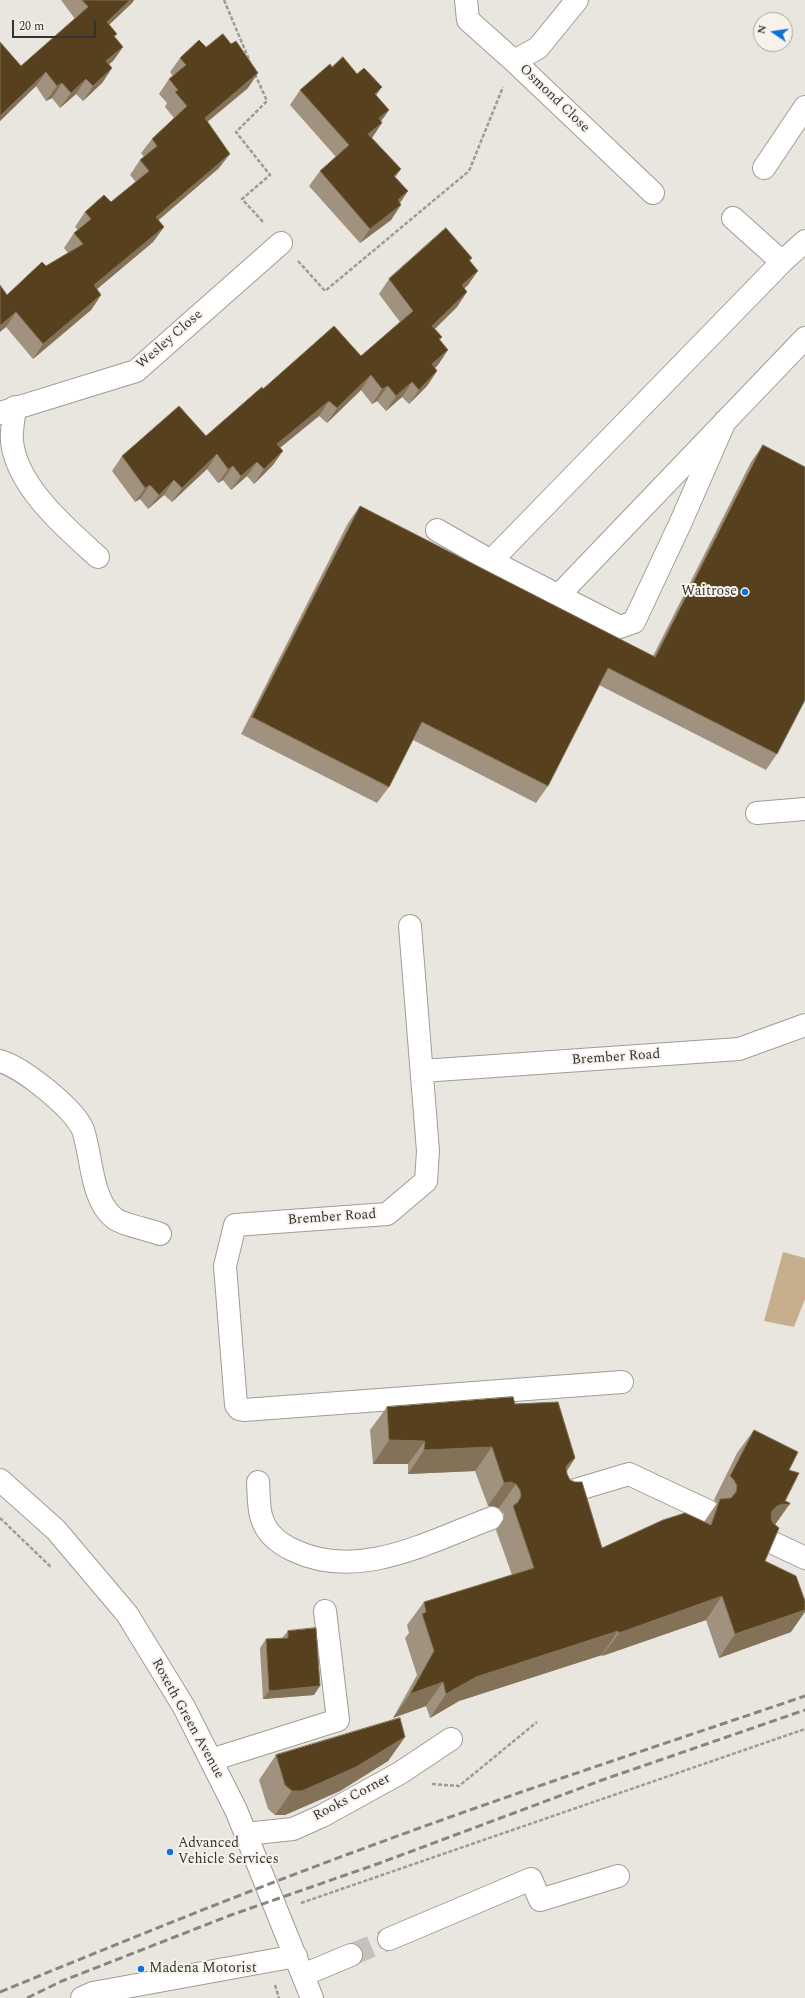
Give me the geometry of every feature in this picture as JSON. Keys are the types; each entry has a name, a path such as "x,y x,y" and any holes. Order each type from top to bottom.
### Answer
{"street":[{"name":"Osmond Close","path":"466,0 468,20 514,61 653,193"},
{"path":"514,61 538,48 577,0"},
{"path":"764,168 805,107"},
{"path":"733,218 782,262"},
{"path":"491,561 782,262 805,241"},
{"name":"Wesley Close","path":"98,557 58,520 37,494 19,467 12,441 8,410 136,371 281,243"},
{"path":"558,596 805,338"},
{"path":"437,530 491,561 620,627 634,622 680,524 725,421"},
{"path":"757,813 805,809"},
{"name":"Brember Road","path":"410,926 428,1151 426,1181 387,1214 235,1225 225,1266 236,1405 239,1409 252,1410 622,1382"},
{"name":"Brember Road","path":"422,1071 739,1049 805,1025"},
{"path":"0,1061 26,1073 71,1113 82,1129 102,1206 115,1219 160,1234"},
{"path":"562,1494 629,1474 708,1511"},
{"name":"Roxeth Green Avenue","path":"0,1480 56,1530 127,1614 184,1707 236,1810 312,1998"},
{"path":"258,1482 261,1518 268,1531 279,1542 291,1549 304,1555 328,1561 359,1562 389,1557 492,1518"},
{"path":"767,1540 805,1558"},
{"path":"211,1760 338,1720 325,1611"},
{"name":"Rooks Corner","path":"245,1834 293,1829 350,1801 400,1773 451,1739"},
{"path":"389,1939 532,1879 540,1900 618,1876"},
{"path":"82,1998 93,1993 299,1965 351,1955"}],"path":[{"path":"224,0 252,65"},
{"path":"254,72 267,101 236,132 270,175 242,199 325,292 469,171 514,61"},
{"path":"0,1518 56,1572"},
{"path":"400,1773 403,1780 459,1786 537,1722"},
{"path":"299,1903 805,1729"}],"shaded area":[{"path":"783,1252 805,1258 805,1299 794,1327 764,1321"}],"building":[{"path":"82,0 130,0 107,22 117,34 114,36 123,47 106,61 112,68 93,86 86,79 71,93 62,83 57,86 46,72 0,116 0,42 21,66 88,7"},
{"path":"223,34 231,44 236,41 258,73 205,118 230,154 156,217 164,227 94,285 101,295 43,344 16,312 0,326 0,285 7,295 42,262 46,266 83,244 74,233 91,219 85,212 104,195 111,202 149,171 140,160 157,146 152,139 187,106 175,92 178,90 169,79 186,65 180,58 199,40 206,47"},
{"path":"343,57 357,74 364,68 382,87 375,94 389,110 379,118 382,123 368,134 401,169 394,176 408,191 398,200 401,205 370,229 320,171 349,145 300,90 330,64 332,67"},
{"path":"446,228 472,258 469,260 478,271 462,285 467,292 432,326 442,337 439,339 448,350 432,364 437,371 419,390 412,382 396,396 388,386 382,389 371,375 337,408 329,401 277,444 283,451 264,469 257,462 241,476 233,466 228,469 217,454 182,488 174,480 159,495 150,485 145,488 122,456 179,406 206,436 262,387 263,389 334,326 361,356 413,311 389,279"},
{"path":"763,445 805,467 805,700 777,754 608,668 548,786 422,722 389,787 252,717 360,506 655,657"},
{"path":"513,1397 515,1404 558,1402 575,1458 566,1467 567,1474 570,1480 582,1482 602,1548 663,1520 685,1513 711,1525 720,1499 731,1498 736,1492 737,1486 730,1476 754,1430 798,1452 789,1470 799,1473 785,1501 790,1503 789,1505 783,1504 777,1506 772,1511 771,1518 773,1523 779,1528 765,1561 796,1576 805,1601 805,1610 735,1634 722,1596 619,1633 618,1631 476,1677 446,1694 443,1682 410,1694 434,1651 422,1614 426,1612 424,1602 534,1568 513,1506 518,1502 521,1496 520,1490 516,1484 510,1482 504,1483 492,1447 424,1450 425,1441 389,1440 387,1407"},
{"path":"316,1628 320,1686 269,1691 266,1639 288,1638 288,1631"},
{"path":"400,1718 405,1737 356,1767 302,1791 292,1791 285,1785 276,1755"}],"tunnel":[{"path":"351,1955 389,1939"}],"railway":[{"path":"0,1992 279,1880 427,1825 805,1696"},
{"path":"27,1998 62,1981 231,1915 380,1863 605,1779 805,1710"}],"place":[{"name":"Waitrose","path":"745,592"},
{"name":"Advanced Vehicle Services","path":"170,1852"},
{"name":"Madena Motorist","path":"141,1969"}]}
